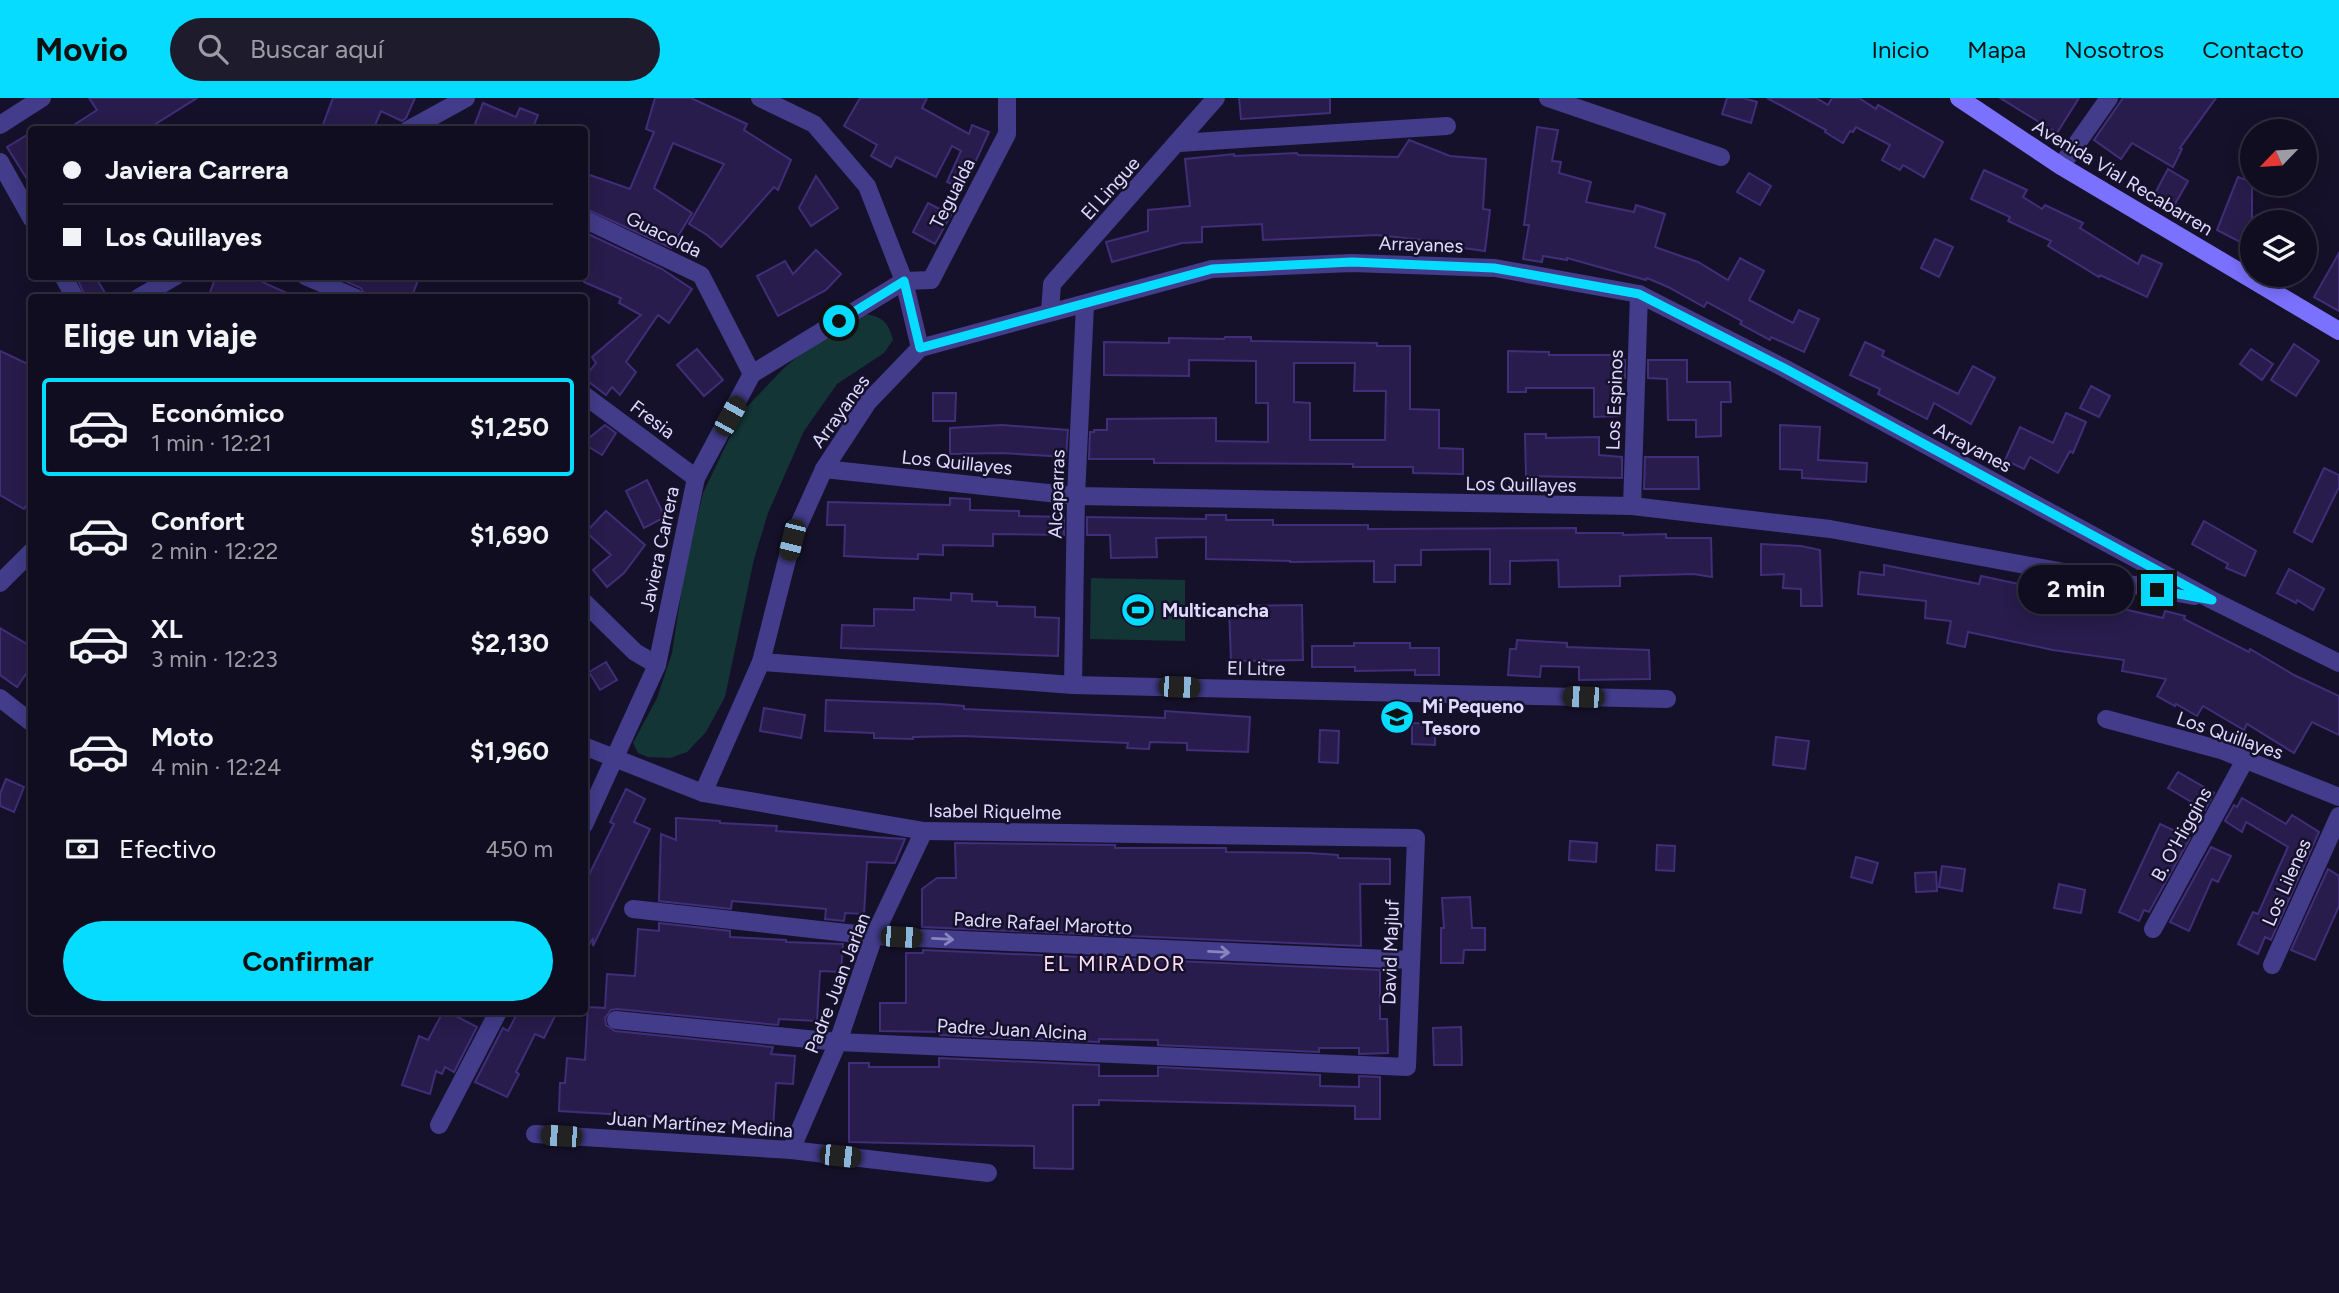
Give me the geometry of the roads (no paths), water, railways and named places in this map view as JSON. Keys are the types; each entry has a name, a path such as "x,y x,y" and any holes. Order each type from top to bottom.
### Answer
{"main road":[{"name":"Avenida Vial Recabarren","path":"1959,98 2061,166 2339,331"}],"street":[{"path":"0,125 42,98"},
{"path":"415,126 466,98"},
{"path":"760,98 814,124 867,186 904,281 920,348"},
{"name":"Tegualda","path":"904,281 931,280 1007,134 1007,98"},
{"name":"El Lingue","path":"1050,312 1052,284 1216,98"},
{"path":"1548,98 1721,157"},
{"path":"2061,166 2109,98"},
{"path":"1179,142 1447,126"},
{"path":"0,162 28,212"},
{"name":"Guacolda","path":"588,221 701,275 752,374"},
{"name":"Arrayanes","path":"703,793 761,662 792,540 824,469 868,402 920,348 1212,269 1352,262 1494,268 1639,294 1784,368 2212,600 2339,663"},
{"path":"145,294 169,280"},
{"path":"314,280 347,294"},
{"path":"752,374 904,281"},
{"name":"Los Espinos","path":"1632,506 1639,294"},
{"name":"Alcaparras","path":"1073,684 1076,496 1085,305"},
{"name":"Javiera Carrera","path":"588,817 657,665 696,478 752,374"},
{"name":"Fresia","path":"588,398 696,478"},
{"name":"Los Quillayes","path":"824,469 1076,496 1632,506 1830,529 2212,600"},
{"path":"0,583 28,555"},
{"path":"588,606 635,652 657,665"},
{"name":"El Litre","path":"761,662 1073,684 1667,699"},
{"path":"0,698 28,720"},
{"name":"Los Quillayes","path":"2106,719 2221,750 2339,797"},
{"name":"Isabel Riquelme","path":"588,749 703,793 924,831 1416,838"},
{"name":"B. O'Higgins","path":"2153,929 2245,760"},
{"name":"Los Lilenes","path":"2272,965 2339,816"},
{"name":"Padre Juan Jarlan","path":"791,1150 838,1042 874,936 924,831"},
{"name":"David Majluf","path":"1407,1067 1416,838"},
{"name":"Padre Rafael Marotto","path":"633,909 874,936 1410,960"},
{"path":"439,1125 496,1015"},
{"name":"Padre Juan Alcina","path":"616,1020 838,1042 1407,1067"},
{"name":"Juan Martínez Medina","path":"535,1134 791,1150 988,1173"}],"place":[{"name":"Multicancha","path":"1138,610"},
{"name":"Mi Pequeno Tesoro","path":"1397,717"}],"district":[{"name":"EL MIRADOR","path":"1115,964"}]}
